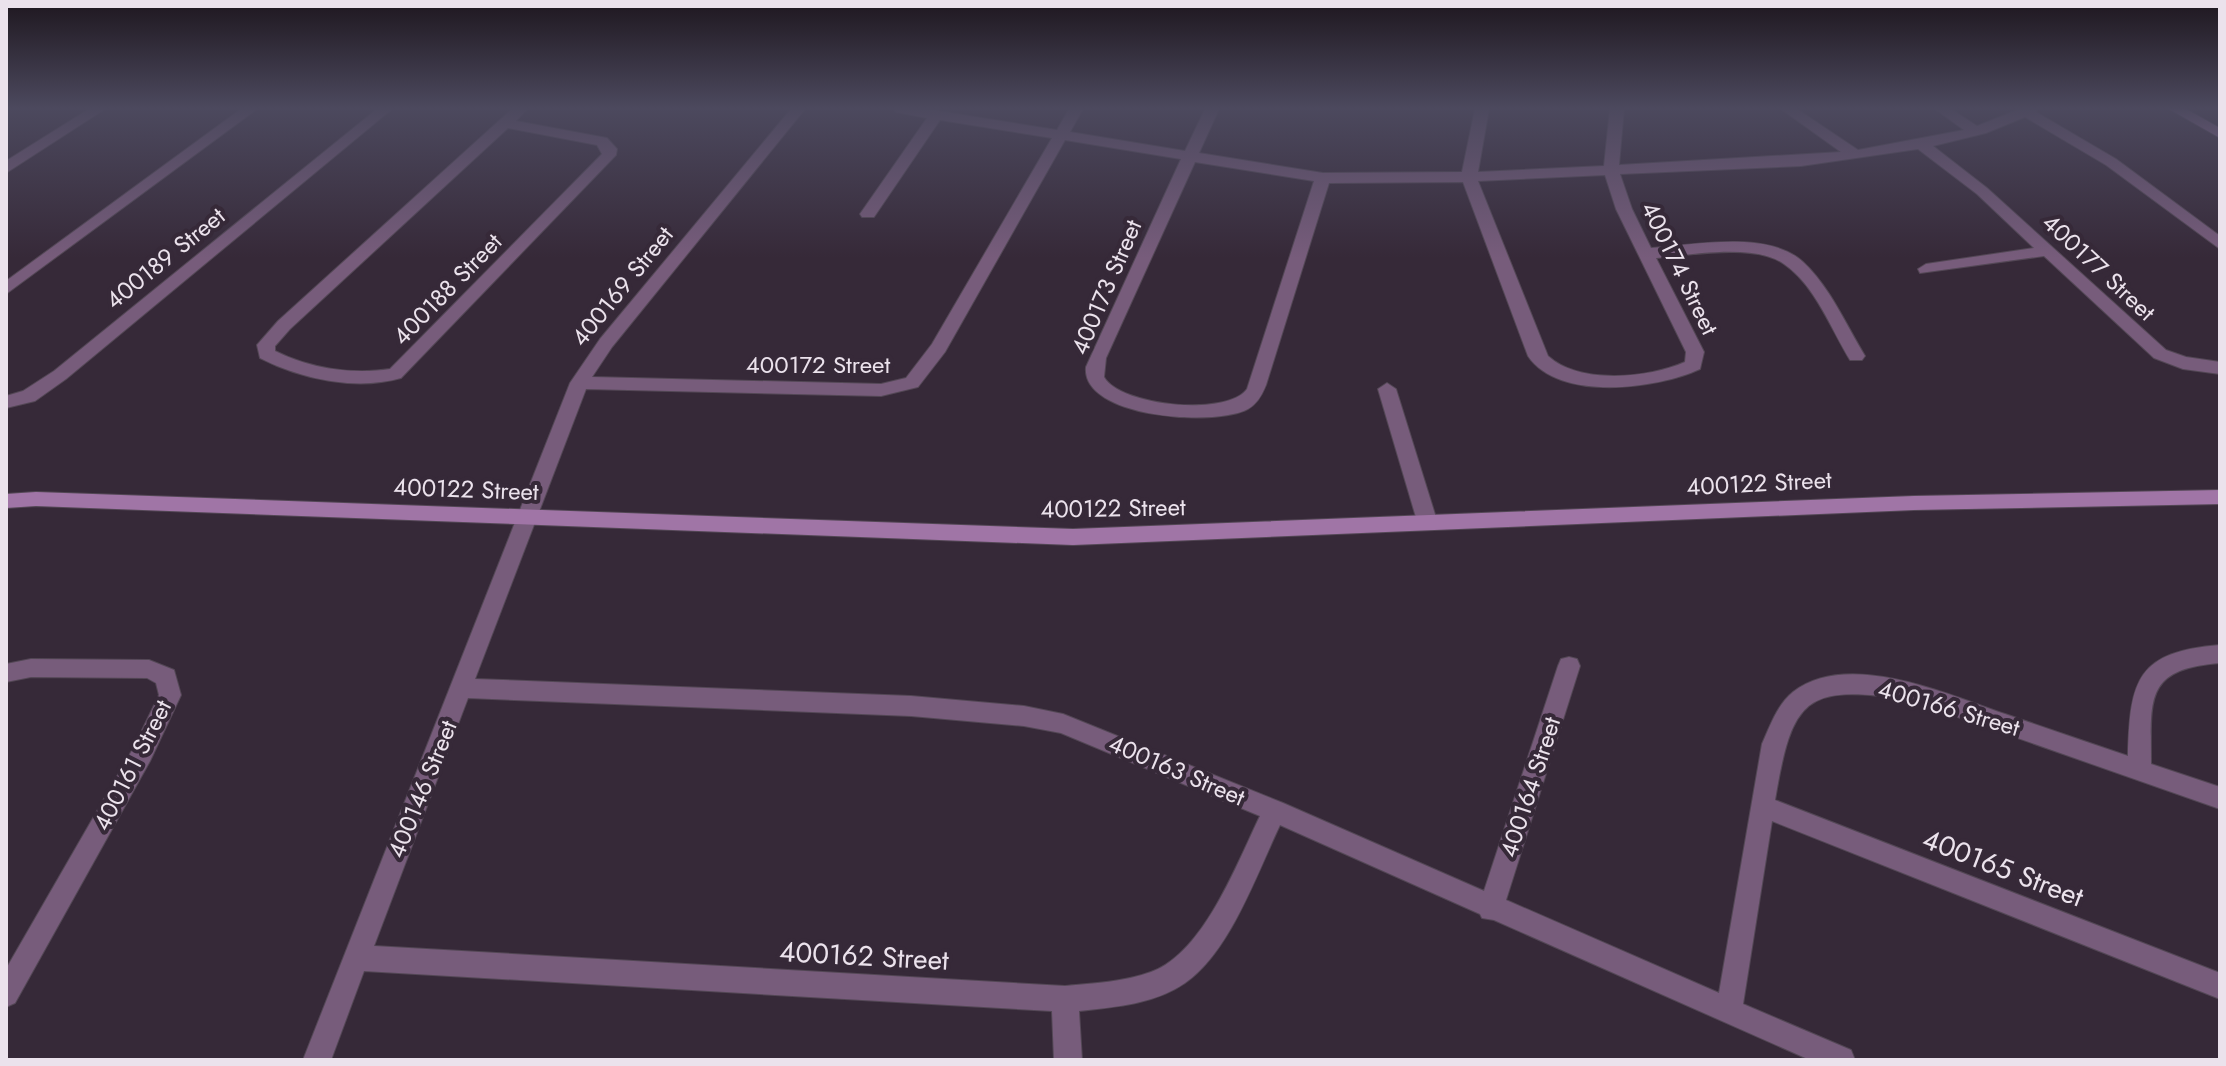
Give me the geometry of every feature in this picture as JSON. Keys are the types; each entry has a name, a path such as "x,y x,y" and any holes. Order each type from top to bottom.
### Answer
{"street":[{"path":"6,289 183,159"},
{"name":"400189 Street","path":"6,402 29,396 60,375 324,159"},
{"name":"400188 Street","path":"465,159 277,332 266,345 266,354 302,368 381,378 395,374 605,159"},
{"name":"400169 Street","path":"524,517 579,383 606,343 757,159"},
{"path":"868,214 906,159"},
{"name":"400172 Street","path":"579,383 881,390 912,383 939,348 1047,159"},
{"name":"400173 Street","path":"1190,159 1094,370 1096,382 1116,398 1188,410 1216,410 1236,407 1254,392 1323,178"},
{"path":"1195,159 1323,178 1469,177 1799,159"},
{"path":"1469,177 1472,159"},
{"path":"1611,171 1612,159"},
{"name":"400177 Street","path":"1940,159 1982,191 2160,354 2183,363 2220,368"},
{"path":"2105,159 2220,244"},
{"name":"400174 Street","path":"1469,177 1537,356 1558,374 1631,379 1685,371 1694,365 1695,352 1624,209 1611,171"},
{"path":"1646,253 1753,249 1779,254 1800,269 1856,356"},
{"path":"1926,269 2046,251"},
{"path":"1387,389 1428,524"},
{"name":"400122 Street","path":"6,501 1073,537 1914,503 2166,495 2220,497"},
{"name":"400146 Street","path":"317,1060 354,958 463,688 524,517"},
{"path":"2139,769 2140,720 2151,676 2161,666 2182,657 2220,654"},
{"name":"400164 Street","path":"1491,909 1569,666"},
{"name":"400161 Street","path":"6,673 31,668 149,669 166,677 170,695 142,754 6,994"},
{"name":"400166 Street","path":"1729,1009 1773,744 1791,709 1818,689 1858,682 1909,691 2220,798"},
{"name":"400163 Street","path":"463,688 911,706 1024,716 1117,743 1841,1060"},
{"name":"400165 Street","path":"1764,807 2220,986"},
{"name":"400162 Street","path":"354,958 1065,999 1144,988 1179,972 1203,946 1275,811"},
{"path":"1065,999 1068,1060"}]}
